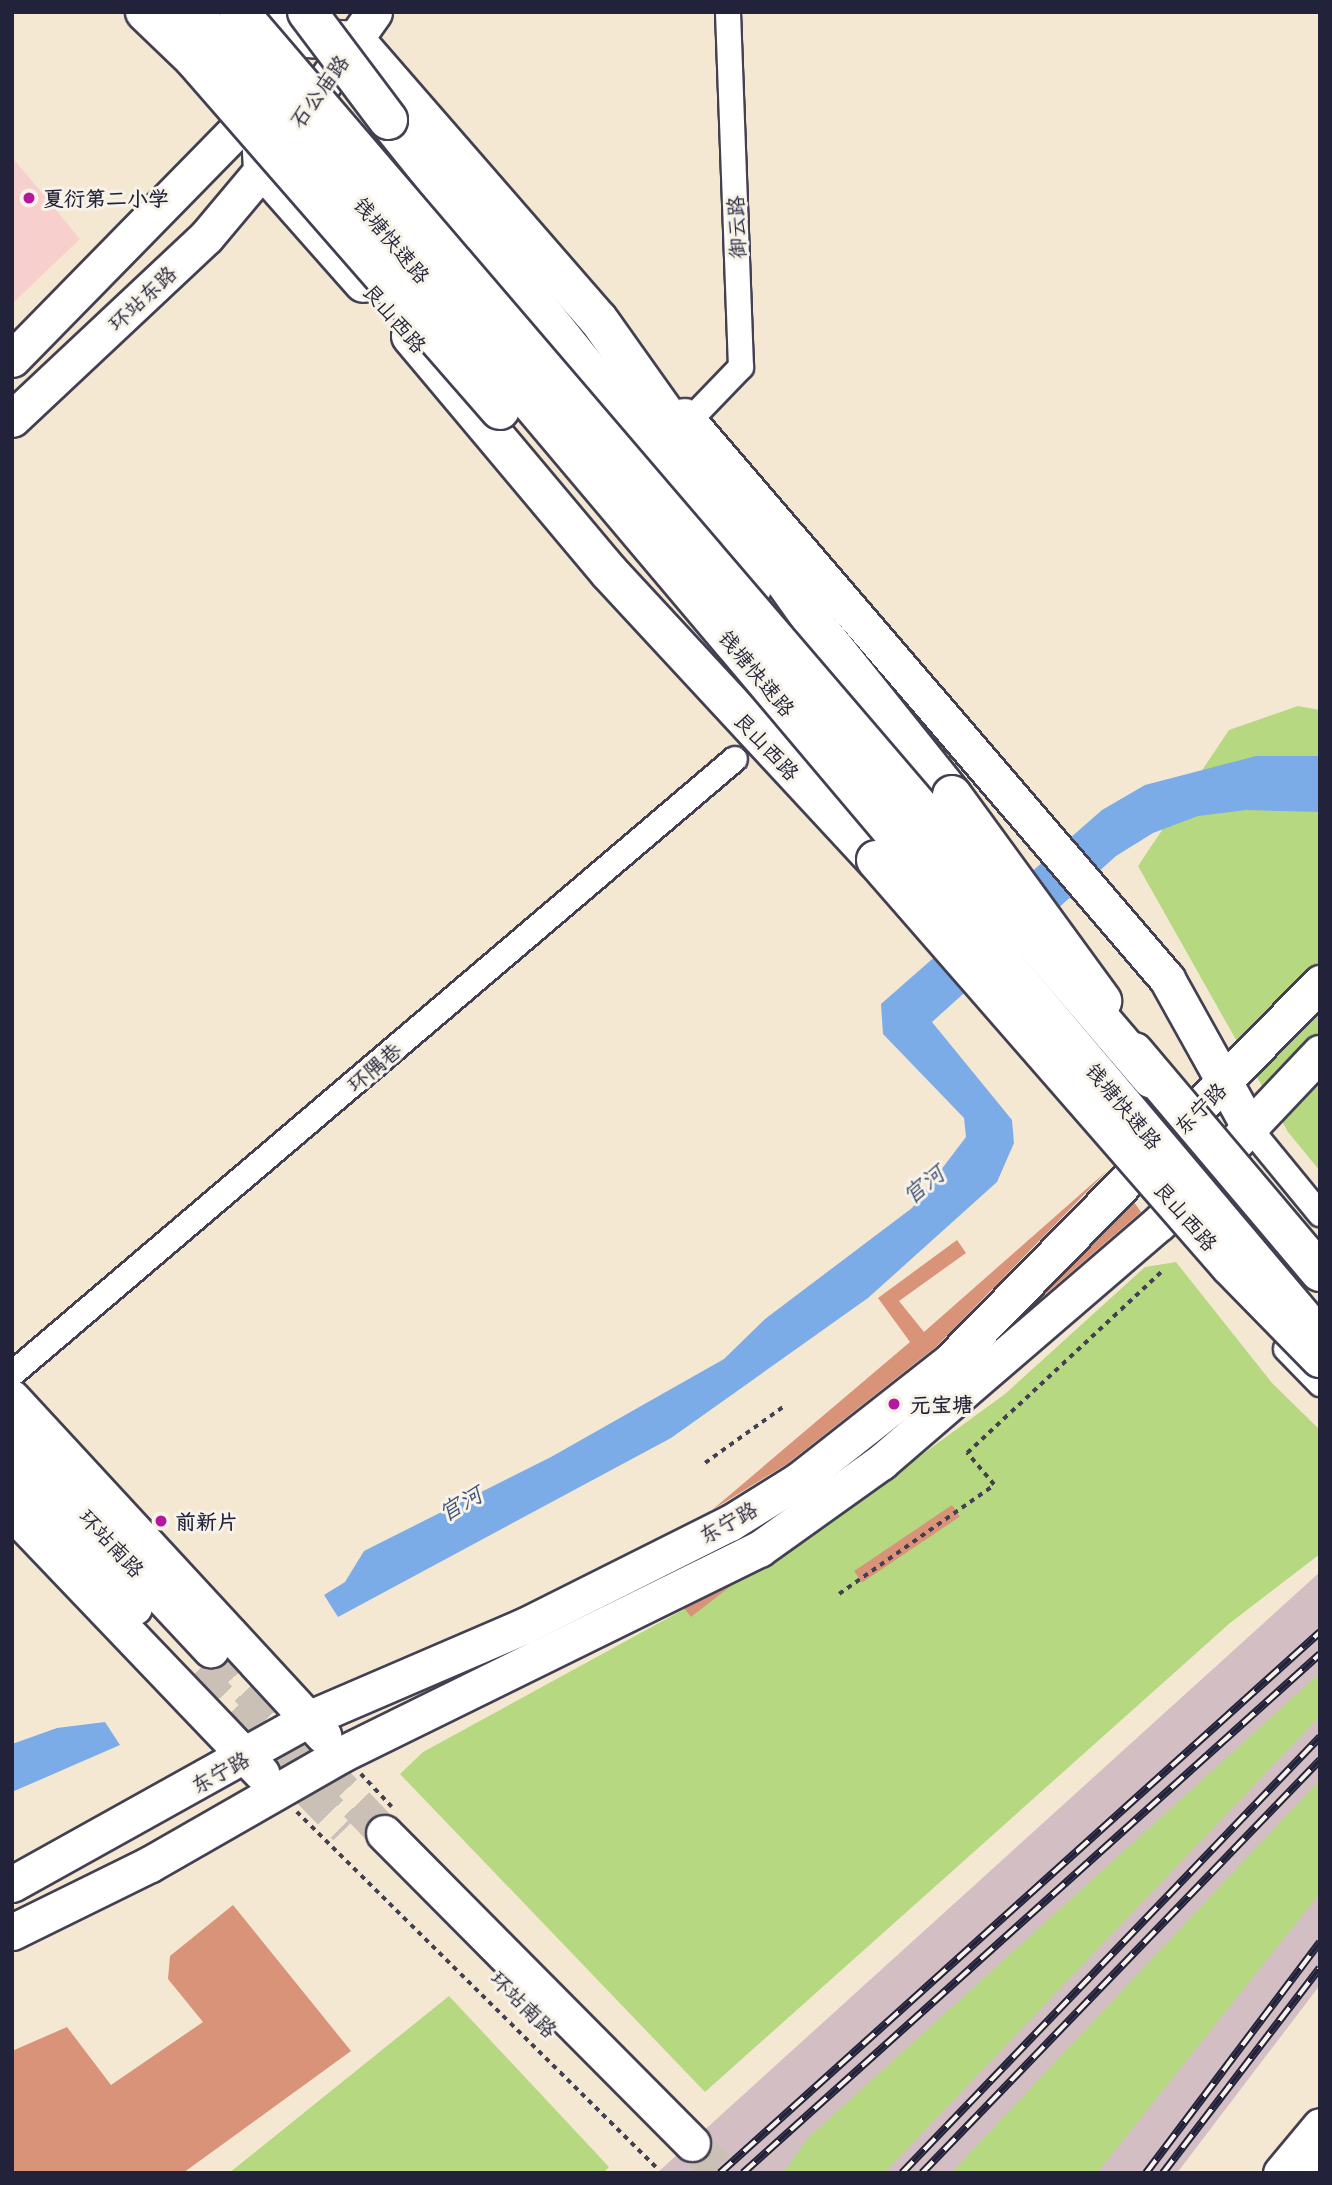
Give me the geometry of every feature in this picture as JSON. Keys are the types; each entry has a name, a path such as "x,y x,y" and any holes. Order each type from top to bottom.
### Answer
{"main road":[{"path":"145,12 193,58"},
{"path":"152,12 662,594 878,814"},
{"path":"186,12 259,110 263,169"},
{"name":"钱塘快速路","path":"192,12 314,146 1320,1338"},
{"name":"钱塘快速路","path":"239,12 818,681 1152,1079"},
{"path":"279,12 313,21 365,27 598,319 811,619 952,795 1061,938 1152,1079 1320,1272"},
{"path":"313,21 657,456 818,681"},
{"name":"石公庙路","path":"259,110 313,21"},
{"name":"石公庙路","path":"263,169 365,27"},
{"path":"12,359 259,110"},
{"name":"环站东路","path":"12,419 206,237 263,169"},
{"name":"艮山西路","path":"263,169 609,572 876,860 1230,1266 1320,1358"},
{"path":"598,319 690,421 1167,979 1251,1130"},
{"name":"东宁路","path":"12,1884 248,1756 308,1719 524,1626 730,1523 799,1480 950,1361 1320,984"},
{"name":"东宁路","path":"12,1932 278,1793 342,1754 759,1549 881,1462 1163,1218 1251,1130 1320,1053"},
{"path":"1130,1179 1163,1218"},
{"path":"12,1398 342,1754"},
{"name":"环站南路","path":"12,1437 203,1661 12,1476"},
{"path":"12,1512 248,1756 278,1793"},
{"name":"环站南路","path":"376,1842 676,2156"},
{"path":"1281,2173 1320,2126"}],"street":[{"name":"御云路","path":"690,421 741,367 728,12"},
{"name":"环隅巷","path":"12,1374 735,759"},
{"path":"1251,1130 1320,1214"},
{"name":"艮山西路","path":"1163,1218 1320,1384"}],"path":[{"path":"839,1594 994,1485 967,1453 1161,1272"},
{"path":"705,1463 783,1407"},
{"path":"278,1793 676,2156"}],"shaded area":[{"name":"夏衍第二小学","path":"12,157 80,239 12,304"},
{"path":"1320,1572 1320,1985 1177,2173 657,2173"}],"green space":[{"path":"1298,706 1320,710 1320,1171 1288,1132 1138,866 1229,730"},
{"path":"1176,1262 1272,1383 1320,1430 1320,1554 1230,1623 705,2092 400,1774 423,1752 787,1553 1005,1394 1145,1267"},
{"path":"1320,1673 1320,1716 884,2173 783,2173 808,2138"},
{"path":"1320,1780 1320,1893 1097,2173 951,2173"},
{"path":"449,1996 609,2167 603,2173 229,2173"}],"water":[{"name":"官河","path":"1256,756 1320,756 1320,812 1247,810 1198,816 1153,833 1116,856 932,1022 1012,1120 1014,1143 997,1182 868,1298 671,1438 338,1617 324,1595 345,1582 364,1551 551,1457 724,1359 765,1319 912,1208 966,1137 964,1118 883,1034 881,1004 1102,810 1145,785"},
{"path":"105,1722 120,1745 12,1792 12,1744 57,1728"}],"building":[{"path":"1108,1170 937,1346 787,1464 712,1510 910,1342 878,1298 957,1240 966,1253 899,1301 924,1332"},
{"path":"1134,1202 1141,1212 1034,1304"},
{"path":"952,1505 960,1517 862,1583 854,1571"},
{"path":"732,1585 691,1617 684,1608"},
{"path":"233,1905 351,2051 183,2173 12,2173 12,2051 67,2027 111,2085 203,2022 168,1979 170,1956"}],"tunnel":[{"path":"211,1650 384,1833"},
{"path":"195,1673 346,1828"},
{"path":"692,2143 723,2173"}],"railway":[{"path":"720,2173 1320,1632"},
{"path":"743,2173 1320,1654"},
{"path":"902,2173 1320,1737"},
{"path":"922,2173 1320,1760"},
{"path":"1146,2173 1320,1942"},
{"path":"1163,2173 1320,1968"}],"place":[{"name":"夏衍第二小学","path":"29,198"},
{"name":"元宝塘","path":"894,1404"},
{"name":"前新片","path":"161,1521"}]}
